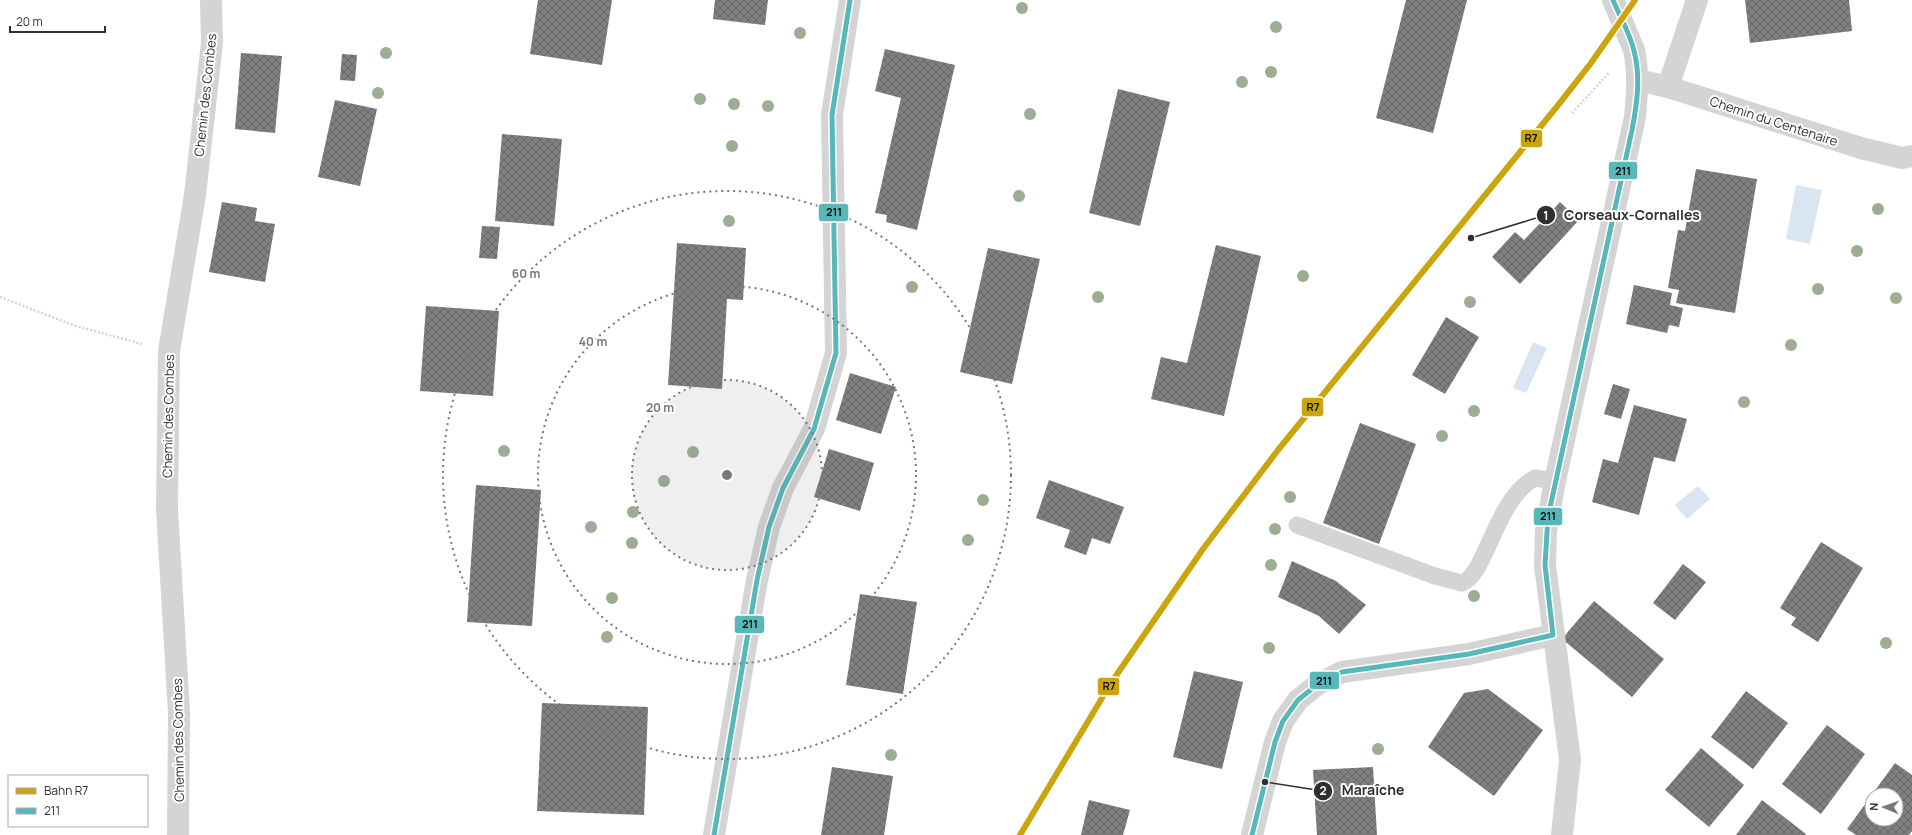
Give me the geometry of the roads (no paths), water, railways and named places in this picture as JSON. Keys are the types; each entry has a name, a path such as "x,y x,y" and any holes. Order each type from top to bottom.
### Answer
{"street":[{"name":"Chemin des Combes","path":"178,835 180,713 167,509 169,351 195,195 212,42 211,0"},
{"path":"714,835 757,580 769,527 783,488 814,429 836,353 832,115 850,0"},
{"path":"1562,835 1570,760 1546,576 1545,549 1547,524 1555,481 1632,130 1638,80 1634,50 1613,0"},
{"path":"1668,87 1697,0"},
{"name":"Chemin du Centenaire","path":"1638,80 1668,87 1861,148 1902,158 1912,156"},
{"path":"1252,835 1275,742 1283,721 1298,700 1318,684 1342,672 1469,654 1553,635"}],"lane":[{"path":"1297,525 1435,576 1462,583 1473,575 1504,510 1513,496 1535,478 1555,481"}],"rail line":[{"name":"R7","path":"1020,835 1111,683 1203,549 1278,450 1559,104 1591,63 1635,0"}],"place":[{"name":"Corseaux-Cornalles","path":"1471,238"},
{"name":"Maraîche","path":"1265,782"}]}
